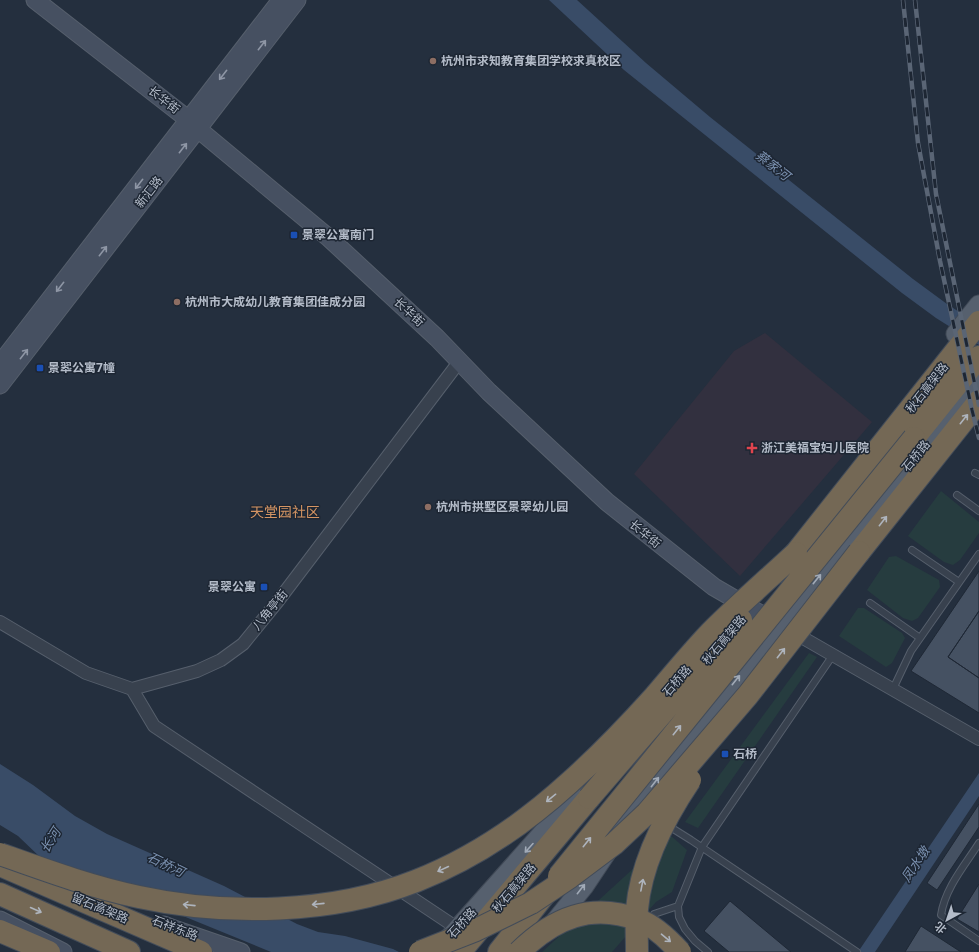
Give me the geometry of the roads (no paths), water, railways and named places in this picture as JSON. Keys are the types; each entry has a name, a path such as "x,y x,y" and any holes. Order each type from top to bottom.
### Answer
{"highway":[{"name":"秋石高架路","path":"460,952 589,798 690,681 796,553 977,313"},
{"name":"秋石高架路","path":"499,952 979,357"},
{"path":"420,952 476,930 512,913 554,888 593,861 614,844 647,813 748,695 979,401"},
{"path":"0,854 94,886 175,904 212,908 250,909 321,904 353,899 389,890 416,881 448,866 504,834 569,784 605,749 654,697 710,633 796,553"},
{"path":"633,949 637,908 643,879 663,825 677,799 748,695"},
{"name":"留石高架路","path":"0,865 201,952"},
{"path":"0,894 129,952"},
{"path":"519,952 560,921 593,912 614,914 640,920 668,940 680,952"},
{"path":"0,931 31,952"},
{"path":"0,931 49,952"}],"main road":[{"name":"石桥路","path":"436,952 706,648 948,344 977,313"},
{"name":"石桥路","path":"530,952 643,812 644,796 979,378"}],"street":[{"name":"长华街","path":"36,0 193,124 329,238 437,338 489,392 607,502 714,587 780,625"},
{"name":"新汇路","path":"0,385 193,124 281,0"},
{"name":"新汇路","path":"0,364 193,124 297,0"},
{"name":"八角亭街","path":"132,689 197,671 221,660 243,644 278,601 460,362"},
{"path":"0,622 86,673 132,689 154,726 457,928"},
{"path":"780,625 979,739"},
{"name":"石祥东路","path":"0,854 177,930 241,952"},
{"path":"0,920 63,952"}],"lane":[{"path":"956,495 979,511"},
{"path":"912,550 959,582"},
{"path":"893,689 911,651 979,554"},
{"path":"870,603 920,638"},
{"path":"708,952 685,930 679,917 678,906 702,847 833,655"},
{"path":"656,820 702,847 857,952"},
{"path":"979,843 947,893 941,915 979,941"},
{"path":"633,949 654,914 678,906"}],"water":[{"path":"549,0 577,0 646,63 710,117 913,279 979,325 979,345 936,318 902,293 624,70"},
{"path":"0,764 33,785 75,816 107,834 224,886 297,924 318,932 345,936 399,952 271,952 41,858 18,836 0,825"},
{"path":"979,773 979,796 875,952 858,952"}],"railway":[{"path":"903,0 918,143 940,261 979,438"},
{"path":"915,0 936,194 979,405"}],"place":[{"name":"杭州市求知教育集团学校求真校区","path":"433,61"},
{"name":"景翠公寓南门","path":"294,235"},
{"name":"杭州市大成幼儿教育集团佳成分园","path":"177,302"},
{"name":"景翆公寓7幢","path":"40,368"},
{"name":"浙江美福宝妇儿医院","path":"752,448"},
{"name":"杭州市拱墅区景翠幼儿园","path":"428,507"},
{"name":"景翠公寓","path":"264,587"},
{"name":"石桥","path":"725,754"}],"district":[{"name":"天堂园社区","path":"285,512"}],"water label":[{"name":"蔡家河","path":"773,165"},
{"name":"长河","path":"50,840"},
{"name":"石桥河","path":"166,864"},
{"name":"凤水墩","path":"915,864"}]}
